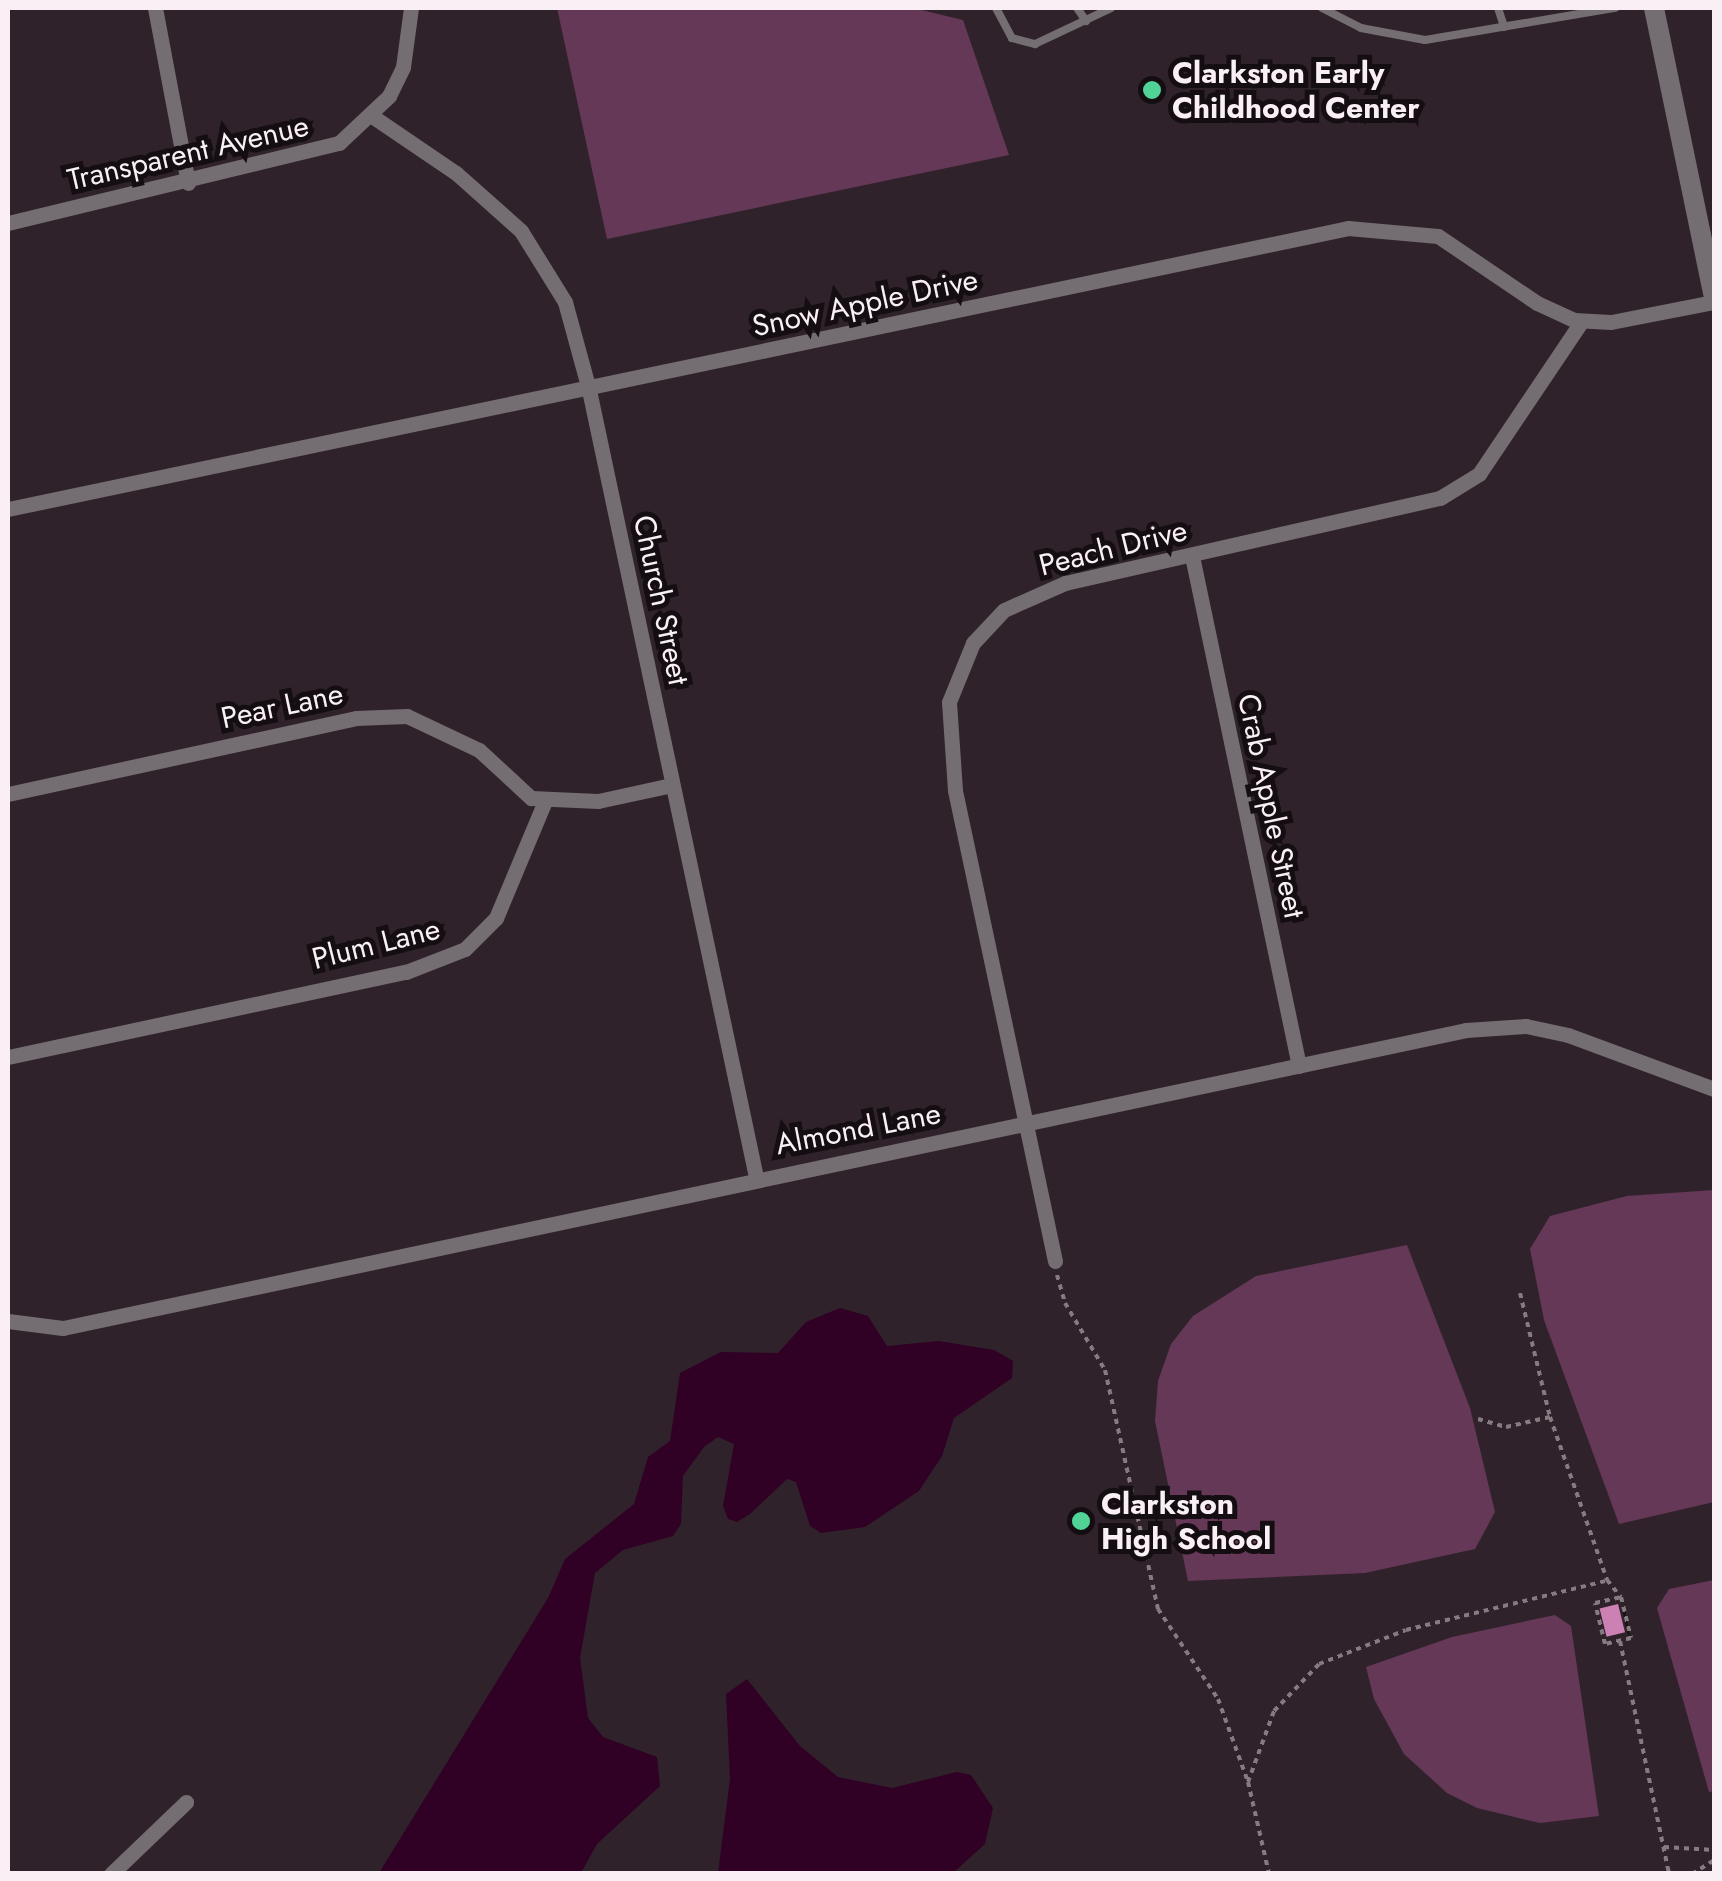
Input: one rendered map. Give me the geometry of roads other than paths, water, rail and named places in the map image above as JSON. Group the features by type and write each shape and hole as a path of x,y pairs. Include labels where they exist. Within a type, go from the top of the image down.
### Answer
{"street":[{"path":"156,8 188,183"},
{"name":"Transparent Avenue","path":"8,223 314,154 372,116 403,67 411,8"},
{"path":"1654,8 1714,301"},
{"name":"Church Street","path":"372,116 456,173 521,232 564,302 589,390 756,1177"},
{"name":"Snow Apple Drive","path":"8,510 1348,228 1438,236 1536,303 1582,321 1611,322 1714,301"},
{"name":"Peach Drive","path":"1055,1261 955,790 949,702 973,643 1004,610 1065,582 1440,498 1479,474 1582,321"},
{"name":"Crab Apple Street","path":"1192,556 1298,1066"},
{"name":"Pear Lane","path":"8,794 356,718 407,716 453,733 516,788 544,801"},
{"path":"544,801 598,802 672,785"},
{"name":"Plum Lane","path":"8,1057 406,972 455,954 478,941 496,918 544,801"},
{"name":"Almond Lane","path":"8,1321 63,1328 756,1177 1466,1030 1526,1026 1714,1089"},
{"path":"112,1874 186,1802"}],"lane":[{"path":"996,8 1012,38 1035,44 1111,8"},
{"path":"1077,8 1086,21"},
{"path":"1322,8 1362,28 1425,40 1615,8"},
{"path":"1498,8 1504,27"}],"place":[{"name":"Clarkston Early Childhood Center","path":"1152,90"},
{"name":"Clarkston High School","path":"1081,1521"}]}
